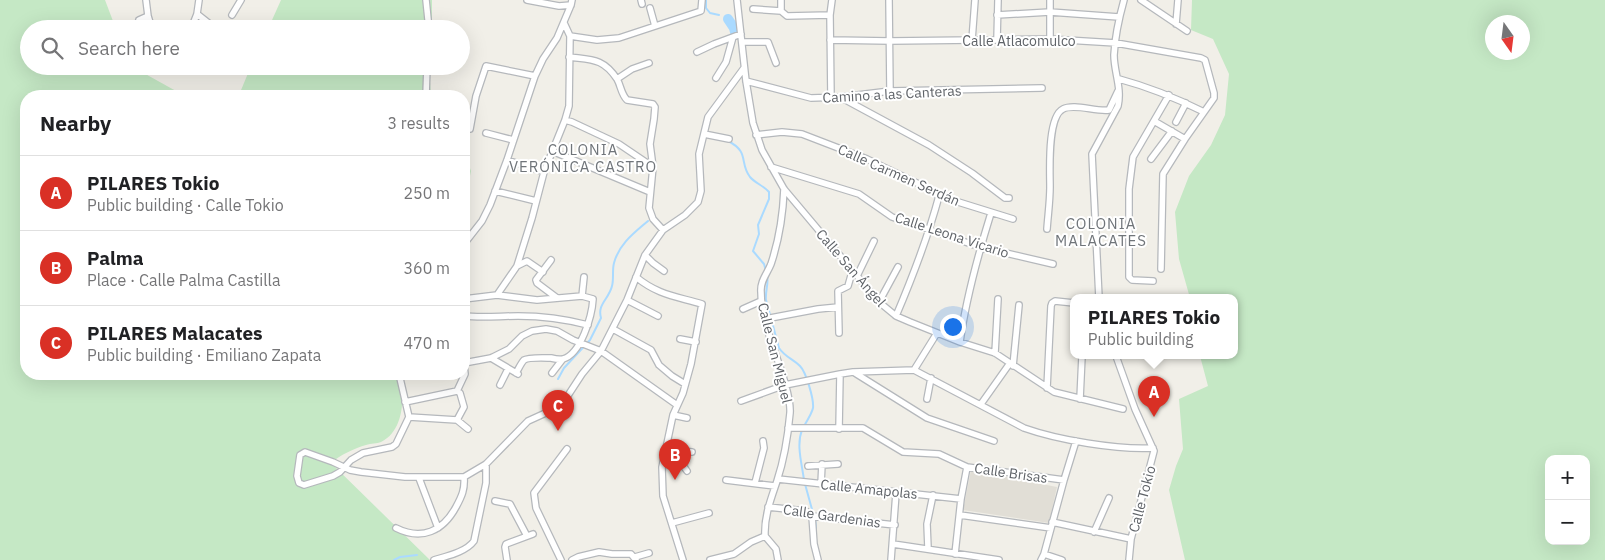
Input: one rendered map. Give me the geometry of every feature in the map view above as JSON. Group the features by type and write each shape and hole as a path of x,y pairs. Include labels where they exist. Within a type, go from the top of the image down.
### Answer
{"street":[{"path":"146,0 149,20"},
{"path":"195,20 200,0"},
{"path":"232,15 242,0"},
{"path":"426,0 428,20"},
{"path":"470,236 482,221 495,191 535,76 543,59 557,38 569,4 559,6 527,0"},
{"path":"570,36 597,40 619,38 701,11 702,0"},
{"path":"737,0 743,42 744,68 756,135 784,189"},
{"path":"780,11 781,0"},
{"path":"831,98 830,15 832,0"},
{"path":"889,0 890,91"},
{"path":"972,40 975,0"},
{"path":"997,40 998,0"},
{"path":"1050,0 1050,39"},
{"path":"1099,294 1092,154 1118,106 1119,79 1115,64 1116,43 1119,17 1124,0"},
{"path":"1141,0 1187,31"},
{"path":"1176,24 1178,0"},
{"path":"650,8 655,26"},
{"path":"753,9 780,11 787,16 830,15"},
{"path":"997,15 1050,12 1119,17"},
{"path":"197,14 205,20"},
{"path":"139,20 148,16"},
{"path":"497,295 517,266 544,172 569,106 570,36 564,22"},
{"path":"697,52 741,34"},
{"path":"716,78 726,62 732,37"},
{"name":"Calle Atlacomulco","path":"830,40 1050,39 1116,43 1201,58 1205,60 1214,93 1214,98 1204,112"},
{"path":"743,42 768,42 776,63"},
{"path":"569,57 598,60 617,79 627,100 653,104 655,114 650,144 653,167 649,208 650,214 663,230"},
{"path":"617,79 632,69 649,62"},
{"path":"470,129 476,96 486,66 535,76"},
{"path":"400,380 409,417 396,444 363,453 351,460 344,468 333,476 304,485 300,483 297,476 302,452 344,468 361,472 405,478 464,477 486,464 528,422 565,400 582,374 601,351 613,329 627,300 644,255 663,230 685,215 698,202 700,197 700,154 710,113 744,68"},
{"path":"426,90 427,75"},
{"path":"1119,79 1144,85 1204,112 1163,174 1161,269"},
{"name":"Camino a las Canteras","path":"746,81 797,96 811,98 841,98 890,91 1042,88"},
{"path":"1047,229 1051,140 1056,118 1060,111 1068,108 1106,110 1112,106 1119,88"},
{"path":"1153,281 1130,279 1129,189 1134,157 1169,95"},
{"path":"841,98 929,145 1007,199 1009,198"},
{"path":"1176,122 1186,103"},
{"path":"565,120 619,144 653,167"},
{"path":"1154,121 1185,139"},
{"path":"1151,160 1172,131"},
{"name":"Calle Carmen Serdán","path":"756,135 782,132 802,134 867,159 923,186 939,196 1013,219"},
{"path":"486,133 513,140"},
{"path":"704,134 729,140"},
{"path":"552,151 650,192"},
{"path":"507,160 544,172"},
{"name":"Calle Leona Vicario","path":"771,167 859,194 892,217 980,247 1053,264"},
{"name":"Calle San Miguel","path":"765,536 768,507 778,479 788,428 789,402 761,301 760,290 778,235 783,213 784,189"},
{"name":"Calle San Ángel","path":"784,189 854,274 879,302 896,316 960,342 995,353 1054,392 1123,409"},
{"path":"495,191 536,201"},
{"path":"896,316 915,274 939,196"},
{"path":"960,342 964,314 980,247 991,213"},
{"path":"839,333 838,291 848,286 874,241"},
{"path":"644,255 664,271"},
{"path":"551,260 538,278 537,283 557,298"},
{"path":"517,266 527,261 542,272"},
{"path":"879,302 898,268"},
{"path":"636,276 649,288 702,304 696,342 686,384 673,415 662,468 663,496 684,560"},
{"path":"582,296 584,277"},
{"path":"470,298 497,295 537,300 582,296 593,299 582,343 568,357 562,360 552,373"},
{"path":"995,353 998,299"},
{"path":"627,300 658,316"},
{"path":"743,309 761,301"},
{"path":"1047,388 1052,302 1070,303"},
{"path":"981,404 1012,365 1019,305"},
{"path":"767,319 838,307"},
{"path":"470,317 519,316 550,318 588,325"},
{"path":"470,363 491,358 509,349 526,333 546,329 557,330 573,340 601,351 677,405"},
{"path":"613,329 651,350 662,368 686,384"},
{"path":"914,370 937,333"},
{"path":"680,339 696,342"},
{"path":"491,358 518,374 525,360 541,358 562,360"},
{"path":"1080,398 1082,359"},
{"name":"Calle Tokio","path":"1117,359 1135,409 1153,448 1153,458 1131,539 1130,560"},
{"path":"500,385 508,369"},
{"path":"741,401 785,385 840,374 914,370 1030,430 1076,441 1136,448 1153,448"},
{"path":"853,372 927,418 994,441"},
{"path":"839,429 840,374"},
{"path":"927,399 931,378"},
{"path":"457,391 462,380"},
{"path":"405,402 457,391"},
{"path":"457,391 460,393 464,407 457,420"},
{"path":"673,415 687,418"},
{"path":"409,417 457,420 468,429"},
{"name":"Calle Brisas","path":"788,428 863,428 903,452 939,454 967,467 1064,480"},
{"path":"755,483 764,448 763,441"},
{"path":"1062,560 1042,557 1076,441"},
{"path":"561,560 536,508 534,493 567,450"},
{"path":"666,450 692,452"},
{"path":"664,457 682,464 687,471"},
{"path":"434,560 471,546 474,541 486,483 486,464"},
{"path":"821,484 822,464"},
{"path":"808,466 838,464"},
{"path":"955,554 961,499 967,467"},
{"path":"396,528 414,534 423,534 438,528 453,512 461,499 465,486 464,477"},
{"path":"419,478 438,528"},
{"name":"Calle Amapolas","path":"778,479 961,499"},
{"path":"726,480 775,486"},
{"path":"891,560 896,493"},
{"path":"928,548 928,524 933,496"},
{"path":"1094,532 1109,498"},
{"path":"495,500 510,504 530,535 506,544 504,547 507,560"},
{"name":"Calle Gardenias","path":"768,507 806,511 814,516 895,525"},
{"path":"672,523 709,513"},
{"path":"960,515 1052,525 1131,539"},
{"path":"814,516 814,544 818,560"},
{"path":"710,560 733,557 751,542 765,536 776,549 778,560"},
{"path":"893,544 999,560"},
{"path":"572,560 598,552 628,554 635,558 649,553"}],"shaded area":[{"path":"971,470 1057,487 1049,523 963,510"}],"green space":[{"path":"0,0 105,0 113,20 20,20 20,75 147,75 174,90 20,90 20,380 402,380 403,392 399,421 389,437 381,442 368,444 352,450 331,463 430,560 0,560"},
{"path":"281,0 432,0 432,20 272,20"},
{"path":"1192,0 1605,0 1605,560 1185,560 1169,490 1183,449 1179,399 1208,386 1201,359 1238,359 1238,294 1189,294 1179,259 1175,212 1189,176 1211,145 1225,115 1229,74 1213,39 1191,30"},
{"path":"247,75 430,75 431,90 241,90"}],"waterway":[{"path":"706,0 706,8 710,13 719,15"},
{"path":"728,19 735,32"},
{"path":"728,141 739,149 750,177 769,192 769,199 758,225 759,234 753,251 764,264 766,271"},
{"path":"558,379 564,368 590,340 601,318 602,305 611,291 613,266 619,250 648,221"},
{"path":"767,276 766,300 779,348 800,366 811,392 813,408 804,426"},
{"path":"802,430 799,448 804,480"},
{"path":"805,484 813,513"},
{"path":"815,518 816,528"},
{"path":"394,560 400,557 417,555"}],"place":[{"name":"PILARES Tokio","path":"1154,417"},
{"name":"PILARES Malacates","path":"558,431"},
{"name":"Palma","path":"675,480"}],"district":[{"name":"COLONIA VERÓNICA CASTRO","path":"583,158"},
{"name":"COLONIA MALACATES","path":"1101,232"}]}
